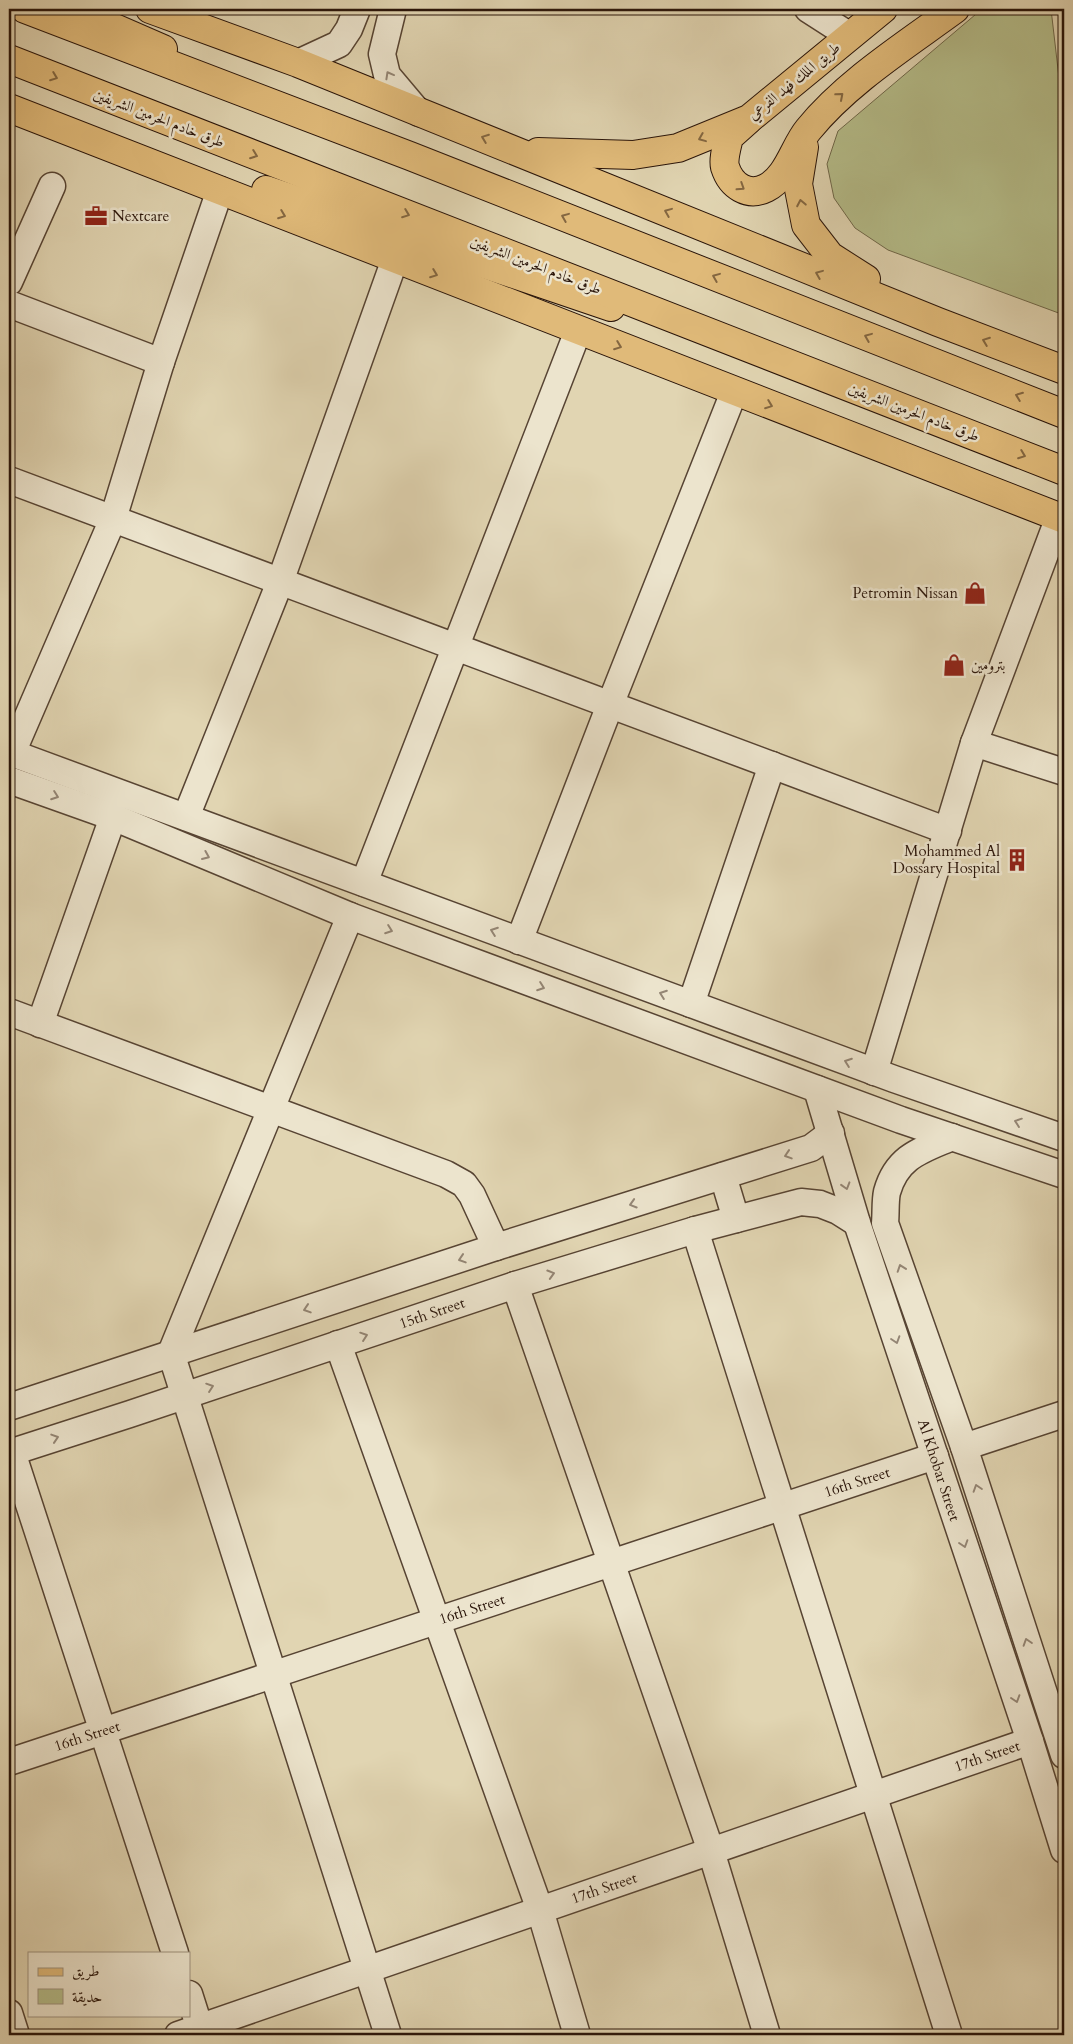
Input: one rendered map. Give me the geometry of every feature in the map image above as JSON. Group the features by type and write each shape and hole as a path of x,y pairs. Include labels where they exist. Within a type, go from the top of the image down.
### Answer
{"main road":[{"path":"25,9 410,156 1064,414"},
{"path":"71,9 410,156"},
{"path":"150,9 298,63 938,322 1064,370"},
{"name":"طريق الملك فهد الفرعي","path":"520,152 633,155 678,148 749,119 883,9"},
{"path":"749,119 729,137 725,167 737,187 749,192 768,187 784,171 807,131 839,96 955,9"},
{"name":"طرق خادم الحرمين الشريفين","path":"9,59 1064,471"},
{"path":"9,102 863,392"},
{"path":"9,108 734,392 1062,518"},
{"path":"807,131 798,184 806,225 830,256 938,322"}],"street":[{"path":"298,63 339,44 349,29 357,9"},
{"path":"393,9 382,54 386,75 419,113"},
{"path":"808,9 850,36"},
{"path":"9,282 52,186"},
{"path":"220,190 161,362 113,519 11,752 874,1072 1064,1138"},
{"path":"186,817 280,582 395,259"},
{"path":"9,304 161,362"},
{"path":"364,883 578,331"},
{"path":"519,940 734,392"},
{"path":"9,480 948,831"},
{"path":"874,1072 974,743 1062,518"},
{"path":"974,743 1064,772"},
{"path":"691,1004 772,765"},
{"path":"9,780 113,817 350,916 817,1089 1064,1176"},
{"path":"40,1024 113,817"},
{"path":"350,916 171,1353 388,2035"},
{"path":"9,1012 446,1174 464,1184 472,1195 491,1249 508,1287 611,1564 711,1851 767,2035"},
{"name":"Al Khobar Street","path":"817,1089 857,1223 1030,1741 1064,1850"},
{"path":"9,1407 491,1249 811,1148 830,1133"},
{"name":"Al Khobar Street","path":"952,1137 921,1150 901,1162 887,1192 885,1223 964,1447 1062,1739"},
{"path":"723,1176 736,1219"},
{"name":"15th Street","path":"10,1452 185,1396 508,1287 695,1230 801,1202 820,1204 857,1223"},
{"path":"695,1230 949,2035"},
{"path":"884,1303 910,1295"},
{"path":"338,1344 540,1910 578,2035"},
{"path":"964,1447 1064,1414"},
{"path":"10,1452 175,1952"},
{"name":"16th Street","path":"9,1762 935,1456"},
{"name":"17th Street","path":"193,2033 367,1970 1030,1741"},
{"path":"190,2004 193,2033"},
{"path":"9,2013 16,2035"}],"green space":[{"path":"982,9 1051,9 1064,121 1064,315 888,250 855,228 834,198 827,164 838,131"}],"place":[{"name":"Nextcare","path":"96,216"},
{"name":"Petromin Nissan","path":"975,593"},
{"name":"بترومين","path":"954,665"},
{"name":"Mohammed Al Dossary Hospital","path":"1017,860"}]}
